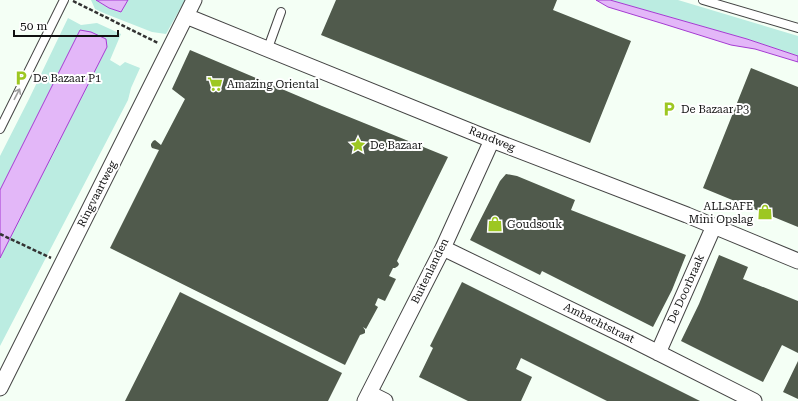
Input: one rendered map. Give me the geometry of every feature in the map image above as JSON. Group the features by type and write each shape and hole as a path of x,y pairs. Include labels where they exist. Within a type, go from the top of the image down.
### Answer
{"street":[{"name":"Ringvaartweg","path":"0,388 194,0"},
{"name":"Randweg","path":"186,16 492,140 714,226 798,261"},
{"name":"Buitenlanden","path":"367,397 443,248 492,140"},
{"name":"De Doorbraak","path":"658,353 714,226"},
{"name":"Ambachtstraat","path":"443,248 754,401"},
{"path":"367,397 385,401"}],"lane":[{"path":"0,129 64,0"},
{"path":"703,0 798,28"},
{"path":"268,48 281,12"}],"path":[{"path":"71,0 170,49"},
{"path":"0,234 62,264"}],"shaded area":[{"path":"91,0 96,0 109,8 121,12 128,0 185,0 166,34 152,32 106,14 95,9"},
{"path":"96,0 128,0 121,12 109,8"},
{"path":"596,0 610,0 747,39 798,56 798,62 755,49 731,45 608,7"},
{"path":"610,0 678,0 798,36 798,56 747,39"},
{"path":"68,18 81,25 97,23 121,34 110,60 120,66 125,62 140,68 131,88 128,100 0,346 0,258 107,47 106,39 80,30 0,190 0,156"},
{"path":"80,30 91,32 106,39 107,47 0,258 0,190"}],"building":[{"path":"336,0 557,0 553,10 631,41 590,143 321,35"},
{"path":"190,50 448,157 397,261 399,264 393,268 389,276 396,279 385,301 378,298 375,305 378,307 366,329 363,327 365,333 360,335 345,365 110,248 159,150 152,148 151,144 155,140 161,145 185,99 172,89"},
{"path":"751,68 798,87 798,227 703,188"},
{"path":"506,174 517,176 575,200 571,210 686,255 672,290 653,327 542,271 540,275 470,240 500,181"},
{"path":"719,255 748,267 743,279 798,301 798,353 782,345 763,382 681,341 699,304"},
{"path":"462,282 700,401 607,401 521,358 516,369 532,377 521,401 468,401 419,377 433,348 430,346"},
{"path":"180,292 342,373 328,401 125,401"},
{"path":"798,361 798,399 783,392"}],"place":[{"name":"De Bazaar P1","path":"21,78"},
{"name":"Amazing Oriental","path":"215,84"},
{"name":"De Bazaar P3","path":"669,109"},
{"name":"De Bazaar","path":"358,145"},
{"name":"ALLSAFE Mini Opslag","path":"765,212"},
{"name":"Goudsouk","path":"495,224"}]}
